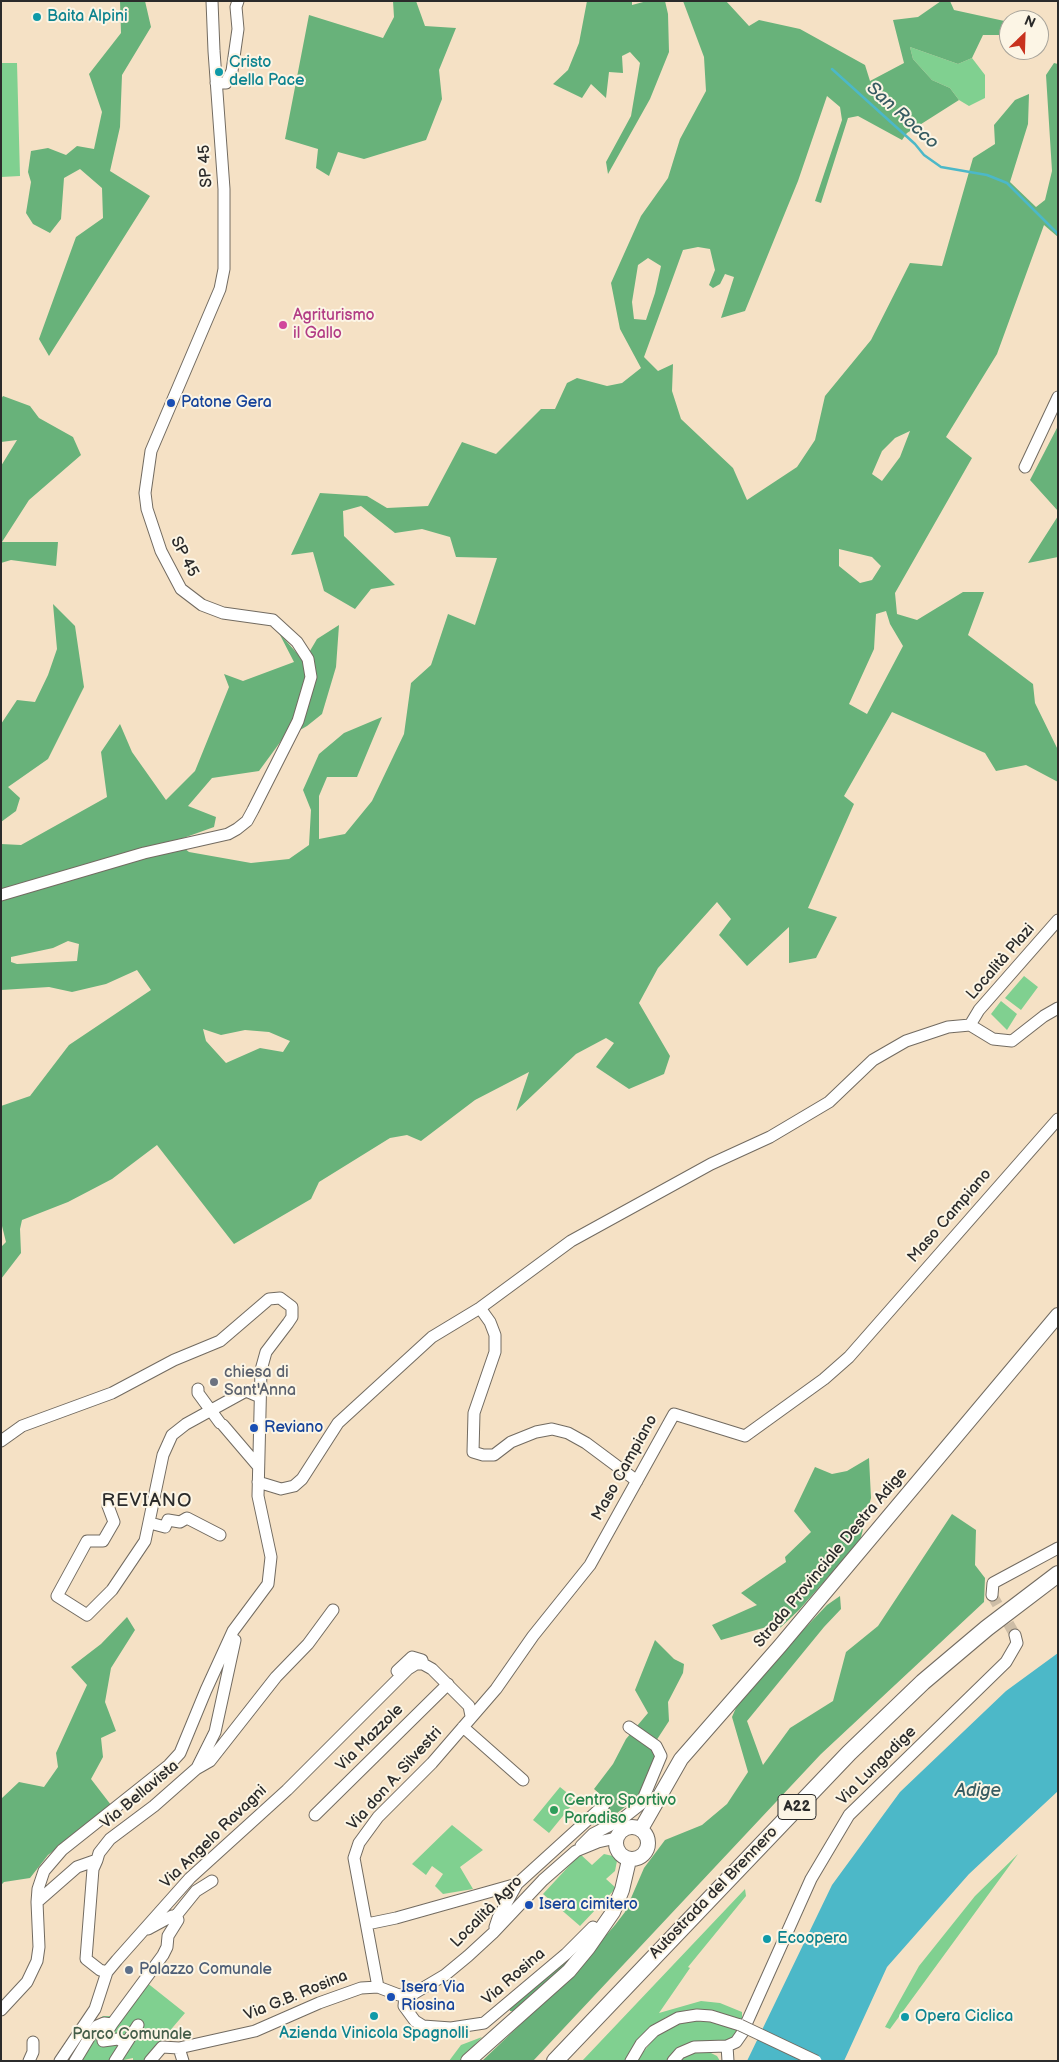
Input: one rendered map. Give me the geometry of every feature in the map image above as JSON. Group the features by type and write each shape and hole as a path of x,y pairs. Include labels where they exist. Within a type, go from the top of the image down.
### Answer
{"highway":[{"name":"Autostrada del Brennero","path":"555,2061 849,1753 923,1682 986,1628 1058,1574"},
{"name":"Autostrada del Brennero","path":"570,2061 850,1766 931,1689 1003,1627 1058,1586"}],"main road":[{"name":"Strada Provinciale Destra Adige","path":"640,1829 681,1759 780,1646 1058,1315"},
{"path":"626,1828 640,1829 648,1840 646,1852 636,1860 629,1860 621,1856 616,1848 616,1838 626,1828"},
{"path":"468,2061 569,1971 588,1948 613,1912 622,1890 629,1860"}],"street":[{"name":"SP 45","path":"1,895 144,853 228,834 237,829 247,821 254,810 298,721 311,677 308,660 297,642 273,620 223,613 202,604 181,589 161,551 147,509 144,493 151,451 220,289 224,269 224,189 212,1"},
{"path":"216,83 226,83 232,70 238,29 236,8 238,1"},
{"path":"1025,468 1058,397"},
{"name":"Località Plazi","path":"970,1025 979,1010 1058,920"},
{"path":"258,1482 281,1489 294,1486 302,1479 338,1423 432,1336 480,1308 570,1241 712,1164 770,1137 830,1102 873,1060 906,1041 948,1027 970,1025 993,1039 1012,1041 1058,1008"},
{"name":"Maso Campiano","path":"472,1716 496,1689 533,1636 590,1565 674,1414 745,1436 824,1379 849,1357 1024,1155 1058,1119"},
{"path":"1,1441 22,1426 112,1393 174,1360 220,1341 264,1303 274,1298 280,1298 292,1307 292,1317 266,1352 261,1370 258,1496 271,1556 268,1584 238,1624 206,1690 180,1753 169,1766 53,1858 44,1871 38,1889 39,1947 37,1961 27,1982 1,2010"},
{"path":"480,1308 490,1322 495,1335 495,1352 474,1413 473,1452 483,1455 494,1455 511,1442 536,1432 552,1429 568,1433 586,1443 637,1481"},
{"path":"198,1389 198,1394 210,1412 258,1466"},
{"path":"108,1506 114,1522 103,1541 87,1541 57,1596 87,1615 112,1590 136,1558 145,1542 167,1444 186,1424 246,1391 260,1397"},
{"path":"150,1523 165,1527 168,1520 180,1522 187,1518 220,1535"},
{"path":"992,1595 993,1583 1058,1548"},
{"name":"Via Bellavista","path":"107,1972 100,1970 86,1959 93,1869 99,1853 110,1839 154,1806 196,1769 210,1761 276,1678 308,1644 333,1610"},
{"name":"Via Bellavista","path":"196,1769 215,1732 238,1624"},
{"name":"Via Lungadige","path":"744,2026 811,1879 849,1815 1006,1662 1016,1643 1015,1635"},
{"path":"353,1716 412,1657 422,1660 423,1664 432,1669 448,1684 469,1706 472,1716"},
{"name":"Via Angelo Ravagni","path":"60,2061 94,2009 107,1972 190,1878 288,1790 408,1669 416,1664 423,1664"},
{"name":"Via Mazzole","path":"315,1815 448,1684"},
{"name":"Via don A. Silvestri","path":"378,1987 354,1858 359,1843 378,1817 432,1763 472,1716"},
{"path":"463,1727 523,1780"},
{"path":"576,1851 593,1834 622,1819 641,1804 661,1756 656,1746 629,1727"},
{"path":"493,1933 498,1918 517,1884 604,1805"},
{"name":"Località Agro","path":"405,1996 421,1991 445,1974 493,1933 543,1880 576,1851 598,1842 616,1838"},
{"path":"37,1902 77,1867 97,1860"},
{"path":"144,1930 174,1917 196,1891 212,1880"},
{"path":"367,1924 517,1884"},
{"path":"126,2042 118,2039 103,2041 102,2038 167,1947 168,1936 178,1920 174,1917"},
{"name":"Via Rosina","path":"405,1996 404,2006 415,2021 423,2026 451,2028 484,2023 566,1954 593,1927"},
{"name":"Via G.B. Rosina","path":"150,2061 162,2047 179,2048 255,2032 350,1991 367,1986 378,1987"},
{"path":"378,1987 405,1996"},
{"path":"631,2061 641,2044 654,2031 678,2018 692,2016 711,2016 744,2026 816,2061"},
{"path":"75,2061 98,2026 104,2023 112,2024"},
{"path":"115,2061 138,2025"},
{"path":"673,2061 680,2054 694,2047 727,2046 736,2042 744,2026"},
{"path":"29,2061 33,2052 33,2042"},
{"path":"727,2046 728,2061"},
{"path":"179,2048 183,2061"}],"green space":[{"path":"120,1 145,1 151,27 122,75 120,127 110,171 150,196 49,356 39,339 76,237 103,218 102,188 80,169 64,178 61,219 50,233 33,224 26,213 31,182 28,172 31,151 48,148 66,155 77,146 94,149 102,112 89,74 121,33"},
{"path":"393,1 416,1 425,26 456,28 439,70 442,99 426,140 364,159 338,152 329,176 316,168 318,149 285,139 309,15 383,38 394,17"},
{"path":"587,1 632,1 632,5 647,1 665,1 668,14 669,52 650,99 608,174 606,162 631,116 640,63 630,52 622,56 623,73 609,72 606,98 591,84 582,98 553,84 568,70 579,43"},
{"path":"683,1 726,1 749,26 759,20 800,29 865,65 870,81 904,63 893,20 918,17 941,1 950,1 954,10 999,20 999,35 983,35 972,58 958,64 910,47 913,59 932,80 950,88 959,100 907,133 902,140 858,116 848,118 821,203 815,201 842,120 840,107 827,96 798,181 745,311 721,318 734,277 725,274 720,284 713,288 709,285 715,270 710,249 698,247 683,250 644,357 658,371 673,364 672,391 681,419 733,468 747,500 797,467 815,440 825,396 871,340 910,263 942,266 973,158 995,144 994,125 1015,100 1029,94 1028,124 1010,182 1036,207 1045,200 1052,171 1046,75 1054,63 1058,64 1058,237 1044,225 997,354 946,437 972,458 895,593 897,614 917,620 963,592 984,592 968,635 1033,684 1035,703 1058,750 1058,782 1026,765 996,771 985,753 892,712 844,796 854,804 808,908 837,917 816,958 789,963 789,927 747,966 719,935 731,919 717,902 658,968 639,1003 670,1056 664,1074 629,1089 596,1067 614,1043 606,1038 576,1054 516,1111 529,1072 475,1100 421,1141 407,1135 390,1138 319,1182 311,1199 234,1244 157,1145 112,1179 68,1202 22,1220 20,1229 21,1253 1,1279 1,1247 6,1242 1,1222 1,1106 30,1096 69,1045 151,990 137,970 106,984 72,992 49,987 1,990 1,844 21,845 107,797 101,752 120,724 132,752 166,800 195,771 229,687 224,674 243,681 294,662 279,633 304,661 317,639 339,625 336,667 322,714 307,726 281,741 259,771 212,778 188,806 216,817 214,827 175,841 189,852 251,863 289,859 309,845 311,810 303,790 319,754 344,733 382,717 357,777 327,777 319,796 319,839 345,834 372,801 404,734 411,683 431,665 448,614 475,625 497,558 456,557 450,537 422,529 395,533 361,506 343,511 344,536 395,585 371,589 355,609 324,591 313,552 291,555 320,493 367,496 387,508 428,506 462,442 496,454 541,409 555,409 567,383 577,378 607,386 622,383 641,368 620,329 611,283 641,216 668,178 680,139 706,91 704,57","holes":["648,258 661,266 655,293 646,320 634,319 632,302 638,265","910,431 900,457 882,481 872,474 882,451 895,438","839,549 872,557 881,566 872,580 860,583 839,566","886,611 890,624 903,646 867,714 849,704 874,649 876,614","68,941 79,944 77,961 17,964 11,962 11,957 53,948","203,1029 221,1035 245,1030 269,1032 290,1041 283,1052 260,1048 226,1063 206,1041"]},
{"path":"910,47 958,64 972,58 985,75 985,98 969,106 959,100 950,88 932,80 913,59"},
{"path":"1,63 17,63 20,176 1,177"},
{"path":"3,396 30,406 39,418 73,437 81,455 29,500 2,542 58,542 56,566 11,560 1,563 1,466 17,440 1,442 1,399"},
{"path":"1058,426 1058,511 1030,480"},
{"path":"1058,516 1058,557 1028,563"},
{"path":"53,604 75,626 84,687 48,759 8,787 20,798 16,811 1,822 1,724 17,700 35,702 48,675 57,649"},
{"path":"1024,976 1038,987 1021,1010 1005,998"},
{"path":"1001,1001 1017,1014 1007,1030 991,1014"},
{"path":"869,1458 871,1498 860,1541 799,1610 780,1628 770,1626 721,1640 712,1625 757,1605 741,1593 786,1562 785,1557 811,1532 794,1511 815,1467 832,1474 847,1471"},
{"path":"952,1514 976,1530 975,1565 985,1578 984,1602 821,1754 533,2061 482,2061 567,1980 615,1925 625,1912 644,1868 665,1840 702,1825 727,1804 748,1772 732,1717 742,1694 827,1605 840,1596 841,1609 747,1721 763,1765 790,1728 833,1701 846,1652 878,1626"},
{"path":"127,1617 135,1630 111,1668 105,1702 116,1731 101,1738 103,1757 91,1779 111,1805 48,1855 30,1878 4,1882 1,1885 1,1799 19,1782 44,1787 58,1767 56,1753 87,1685 71,1667 101,1644"},
{"path":"655,1640 674,1659 684,1664 683,1673 668,1702 669,1721 656,1741 664,1758 645,1792 601,1825 589,1825 610,1803 594,1789 613,1764 626,1739 648,1713 635,1690"},
{"name":"Centro Sportivo Paradiso","path":"560,1787 576,1800 549,1833 533,1820"},
{"path":"452,1825 483,1850 460,1867 473,1889 443,1894 435,1886 443,1874 432,1866 426,1875 412,1864"},
{"path":"580,1854 592,1865 604,1854 613,1856 617,1861 615,1871 606,1879 616,1888 580,1926 543,1894"},
{"path":"1018,1854 890,2029 885,2027 919,1966 975,1896"},
{"path":"745,1889 746,1896 688,1967 690,1968 659,2013 701,2001 720,2003 742,2012 742,2020 711,2010 687,2010 665,2018 644,2033 626,2061 582,2061"},
{"path":"582,1949 569,1964 514,2011 510,2011 509,2007 567,1955"},
{"name":"Parco Comunale","path":"146,1982 185,2013 144,2061 133,2061 133,2058 119,2061 66,2061 91,2025 103,2016 118,2016"},
{"path":"697,2021 722,2023 740,2031 734,2037 668,2061 636,2061 657,2035 677,2024"},
{"path":"482,2037 460,2061 449,2061 461,2045"},
{"path":"707,2051 717,2056 720,2061 679,2061 691,2052"}],"water":[{"name":"Adige","path":"1058,1653 1058,1791 969,1874 887,1967 844,2061 747,2061 832,1885 900,1792 1006,1691"}],"waterway":[{"name":"San Rocco","path":"832,69 915,144 924,155 941,167 987,175 1007,183 1058,234"}],"tunnel":[{"path":"992,1595 1015,1635"}],"place":[{"name":"Baita Alpini","path":"37,17"},
{"name":"Cristo della Pace","path":"219,72"},
{"name":"Agriturismo il Gallo","path":"283,325"},
{"name":"Patone Gera","path":"171,403"},
{"name":"chiesa di Sant'Anna","path":"214,1382"},
{"name":"Reviano","path":"254,1428"},
{"name":"Centro Sportivo Paradiso","path":"554,1810"},
{"name":"Isera cimitero","path":"529,1905"},
{"name":"Ecoopera","path":"767,1939"},
{"name":"Palazzo Comunale","path":"129,1970"},
{"name":"Isera Via Riosina","path":"391,1997"},
{"name":"Azienda Vinicola Spagnolli","path":"374,2016"},
{"name":"Opera Ciclica","path":"905,2017"}],"district":[{"name":"REVIANO","path":"147,1501"}]}
